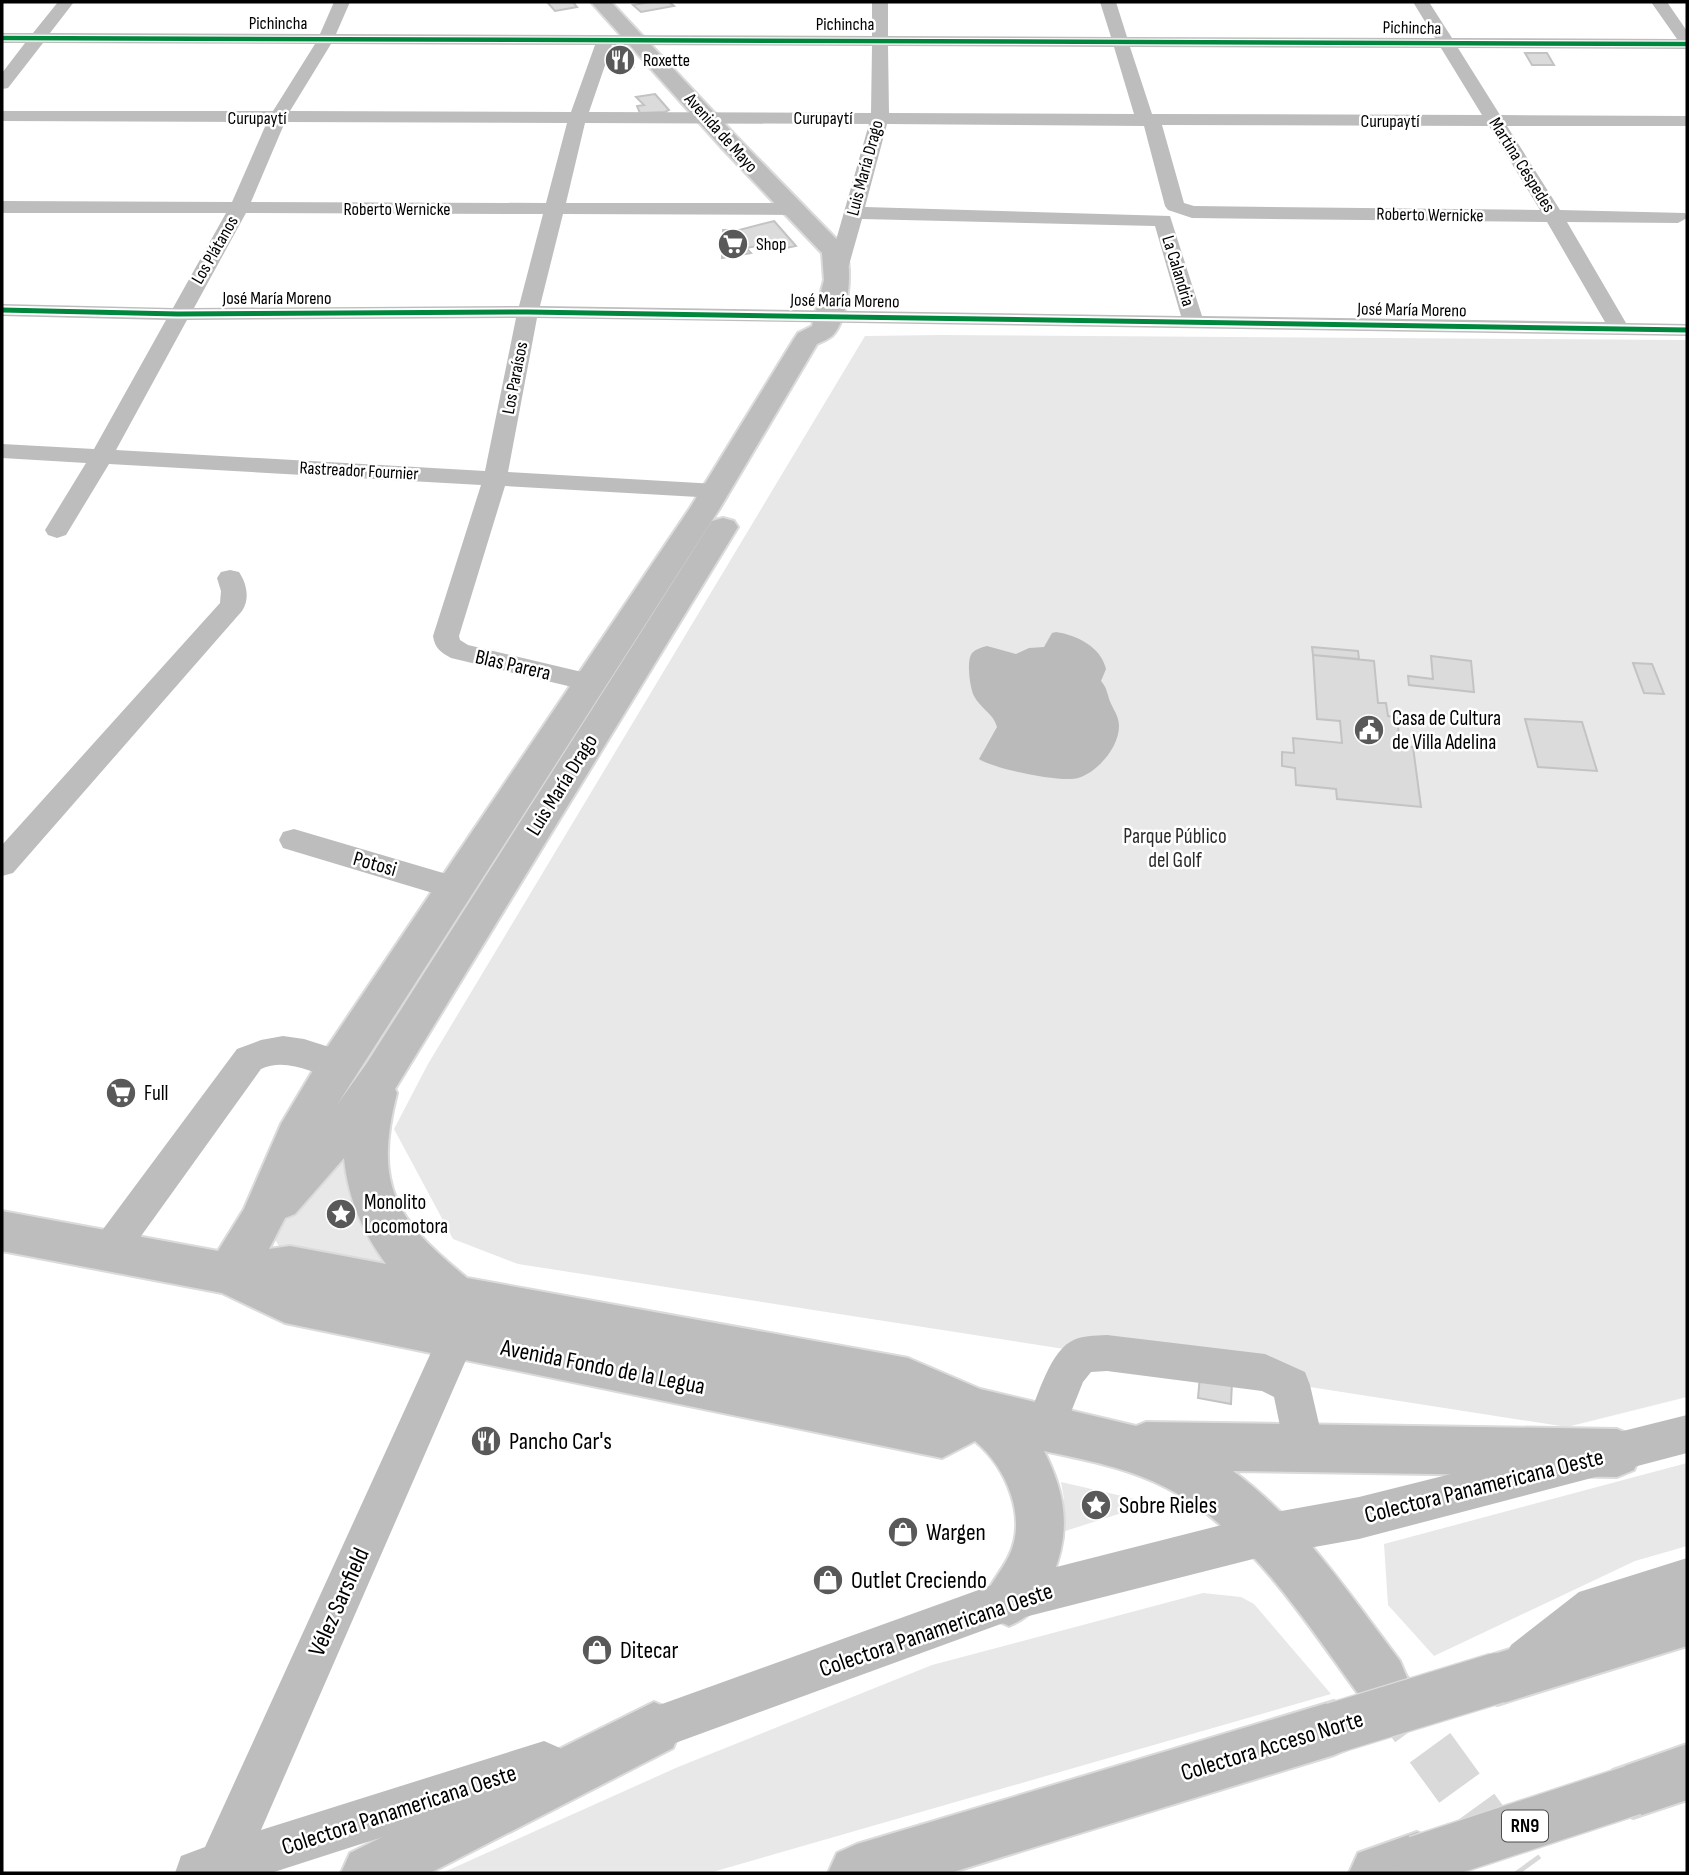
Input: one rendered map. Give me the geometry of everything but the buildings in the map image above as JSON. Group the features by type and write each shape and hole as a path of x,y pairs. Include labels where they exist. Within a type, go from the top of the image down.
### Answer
{"main road":[{"name":"Avenida de Mayo","path":"603,3 707,118 834,251 839,265"},
{"name":"Luis María Drago","path":"262,1220 348,1123 382,1075 726,521 829,341 825,324 839,265"},
{"name":"Luis María Drago","path":"229,1274 262,1220 296,1137 339,1064 716,491 807,339 825,324"},
{"path":"382,1075 368,1113 364,1153 370,1193 387,1230 405,1255 428,1277 456,1317"},
{"name":"Avenida Fondo de la Legua","path":"2,1231 229,1274 285,1302 456,1317 942,1434 977,1412"},
{"path":"977,1412 1124,1445 1184,1470 1211,1486 1237,1506 1303,1576 1381,1680"},
{"path":"977,1412 1013,1444 1028,1468 1038,1497 1040,1527 1034,1556 1028,1573 1009,1600"},
{"path":"1124,1445 1617,1453"},
{"name":"Colectora Acceso Norte","path":"857,1873 1687,1620"},
{"path":"370,1873 654,1729"},
{"name":"RN9","path":"1397,1867 1687,1772"}],"street":[{"path":"2,84 66,2"},
{"name":"Los Plátanos","path":"57,530 101,457 239,208 277,119 326,38 342,2"},
{"name":"Luis María Drago","path":"839,265 880,118 880,2"},
{"name":"La Calandria","path":"1108,2 1175,206 1182,210"},
{"name":"Martina Céspedes","path":"1421,2 1555,218 1619,329"},
{"path":"1659,2 1687,43"},
{"name":"Pichincha","path":"2,38 1687,43"},
{"name":"Los Paraísos","path":"446,636 495,479 528,312 579,117 606,39"},
{"name":"Curupaytí","path":"2,116 277,119 579,117 1687,121"},
{"name":"Roberto Wernicke","path":"2,207 793,209"},
{"name":"Roberto Wernicke","path":"1182,210 1678,218"},
{"name":"La Calandria","path":"854,213 1163,220 1193,322"},
{"name":"José María Moreno","path":"2,310 178,314 528,312 825,324 1193,322 1687,330"},
{"name":"Rastreador Fournier","path":"2,452 716,491"},
{"path":"2,865 233,604 234,591 230,578"},
{"name":"Blas Parera","path":"446,636 448,645 460,652 589,682"},
{"name":"Potosi","path":"294,840 456,888"},
{"path":"108,1252 250,1059 267,1049 288,1049 339,1064"},
{"name":"Vélez Sarsfield","path":"210,1870 456,1317"},
{"path":"1045,1428 1068,1370 1082,1355 1107,1353 1265,1373 1291,1385 1305,1450"},
{"name":"Colectora Panamericana Oeste","path":"210,1870 654,1729 1009,1600 1265,1535 1359,1518 1687,1434"},
{"path":"1502,1677 1594,1607 1687,1579"}],"green space":[{"name":"Parque Público del Golf","path":"865,336 1687,340 1687,1397 1567,1427 518,1264 453,1239 394,1129 428,1064"},
{"path":"342,1160 353,1198 387,1253 381,1264 280,1248 273,1236 278,1225"},
{"path":"1687,1463 1687,1546 1635,1561 1434,1656 1388,1605 1384,1544"},
{"path":"1061,1482 1135,1499 1131,1510 1059,1533 1064,1499"},
{"path":"1203,1593 1241,1597 1254,1604 1331,1694 709,1873 442,1873 678,1767 932,1665"}],"shaded area":[{"path":"1052,633 1087,643 1103,661 1106,669 1101,681 1119,722 1118,734 1111,750 1100,764 1086,775 1070,779 1013,771 979,759 997,727 973,692 969,668 972,653 987,646 1016,654 1029,648 1044,647"}],"tunnel":[{"path":"1386,1687 1521,1873"}],"cycle path":[{"path":"2,38 1687,44"},
{"path":"2,310 178,314 528,312 1687,330"}],"place":[{"name":"Roxette","path":"620,60"},
{"name":"Shop","path":"733,244"},
{"name":"Casa de Cultura de Villa Adelina","path":"1369,730"},
{"name":"Full","path":"121,1093"},
{"name":"Monolito Locomotora","path":"341,1214"},
{"name":"Pancho Car's","path":"486,1441"},
{"name":"Sobre Rieles","path":"1096,1505"},
{"name":"Wargen","path":"903,1532"},
{"name":"Outlet Creciendo","path":"828,1580"},
{"name":"Ditecar","path":"597,1650"}]}
